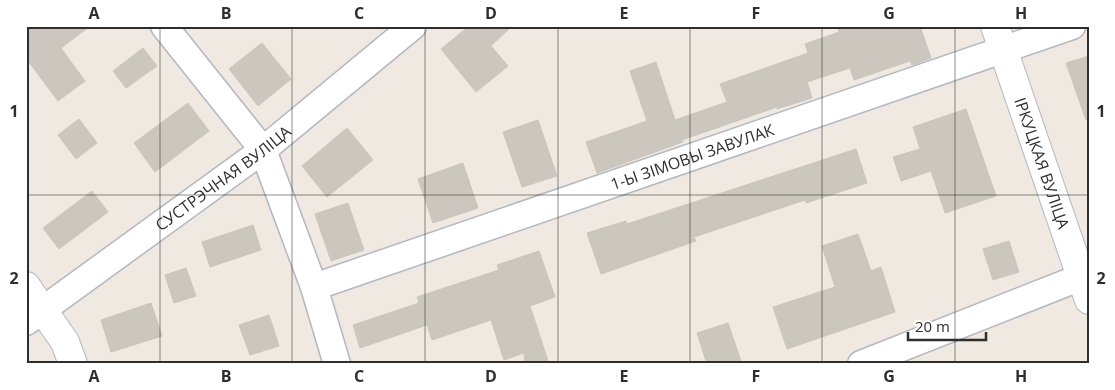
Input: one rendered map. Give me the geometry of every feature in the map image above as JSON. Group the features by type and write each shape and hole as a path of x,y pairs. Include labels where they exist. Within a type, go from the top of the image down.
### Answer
{"street":[{"path":"164,26 263,150 314,287 337,364"},
{"name":"СУСТРЭЧНАЯ ВУЛІЦА","path":"35,316 263,150 413,26"},
{"name":"1-Ы ЗІМОВЫ ЗАВУЛАК","path":"314,287 999,38 1072,26"},
{"name":"ІРКУЦКАЯ ВУЛІЦА","path":"999,38 1086,284"},
{"path":"861,364 1086,284"},
{"path":"26,286 35,316 65,342 73,364"}],"building":[{"path":"26,26 90,26 61,48 85,81 58,101 26,58"},
{"path":"469,26 512,26 491,46 508,66 476,92 441,49"},
{"path":"837,26 920,26 931,58 912,65 910,61 854,80 850,68 807,82 812,98 777,109 777,107 682,140 683,142 597,173 586,142 647,121 630,71 656,62 675,120 727,102 720,84 808,53 805,44 839,32"},
{"path":"262,43 291,79 258,106 229,69"},
{"path":"143,48 157,66 126,88 113,71"},
{"path":"1089,56 1089,119 1086,120 1066,63"},
{"path":"188,103 209,131 155,172 134,143"},
{"path":"966,109 996,196 945,213 931,171 901,181 893,157 920,149 913,127"},
{"path":"79,119 97,143 76,159 58,135"},
{"path":"538,120 557,176 522,187 503,132"},
{"path":"347,128 373,160 327,197 302,166"},
{"path":"856,149 867,183 806,203 805,200 694,237 696,241 601,274 587,233 626,221 627,224"},
{"path":"463,163 478,208 433,223 418,179"},
{"path":"92,191 108,212 59,249 43,228"},
{"path":"348,203 364,250 331,261 315,214"},
{"path":"253,225 261,250 210,267 202,242"},
{"path":"858,234 871,271 881,267 895,312 787,349 773,307 835,287 822,246"},
{"path":"1009,241 1019,272 993,280 983,249"},
{"path":"539,251 555,297 530,306 549,364 525,364 524,353 504,360 491,320 432,340 427,325 360,348 353,325 419,303 417,297 499,270 497,265"},
{"path":"186,268 196,296 174,303 165,275"},
{"path":"151,303 162,336 111,352 101,320"},
{"path":"269,315 279,346 250,355 239,325"},
{"path":"728,323 742,364 707,364 697,333"}]}
